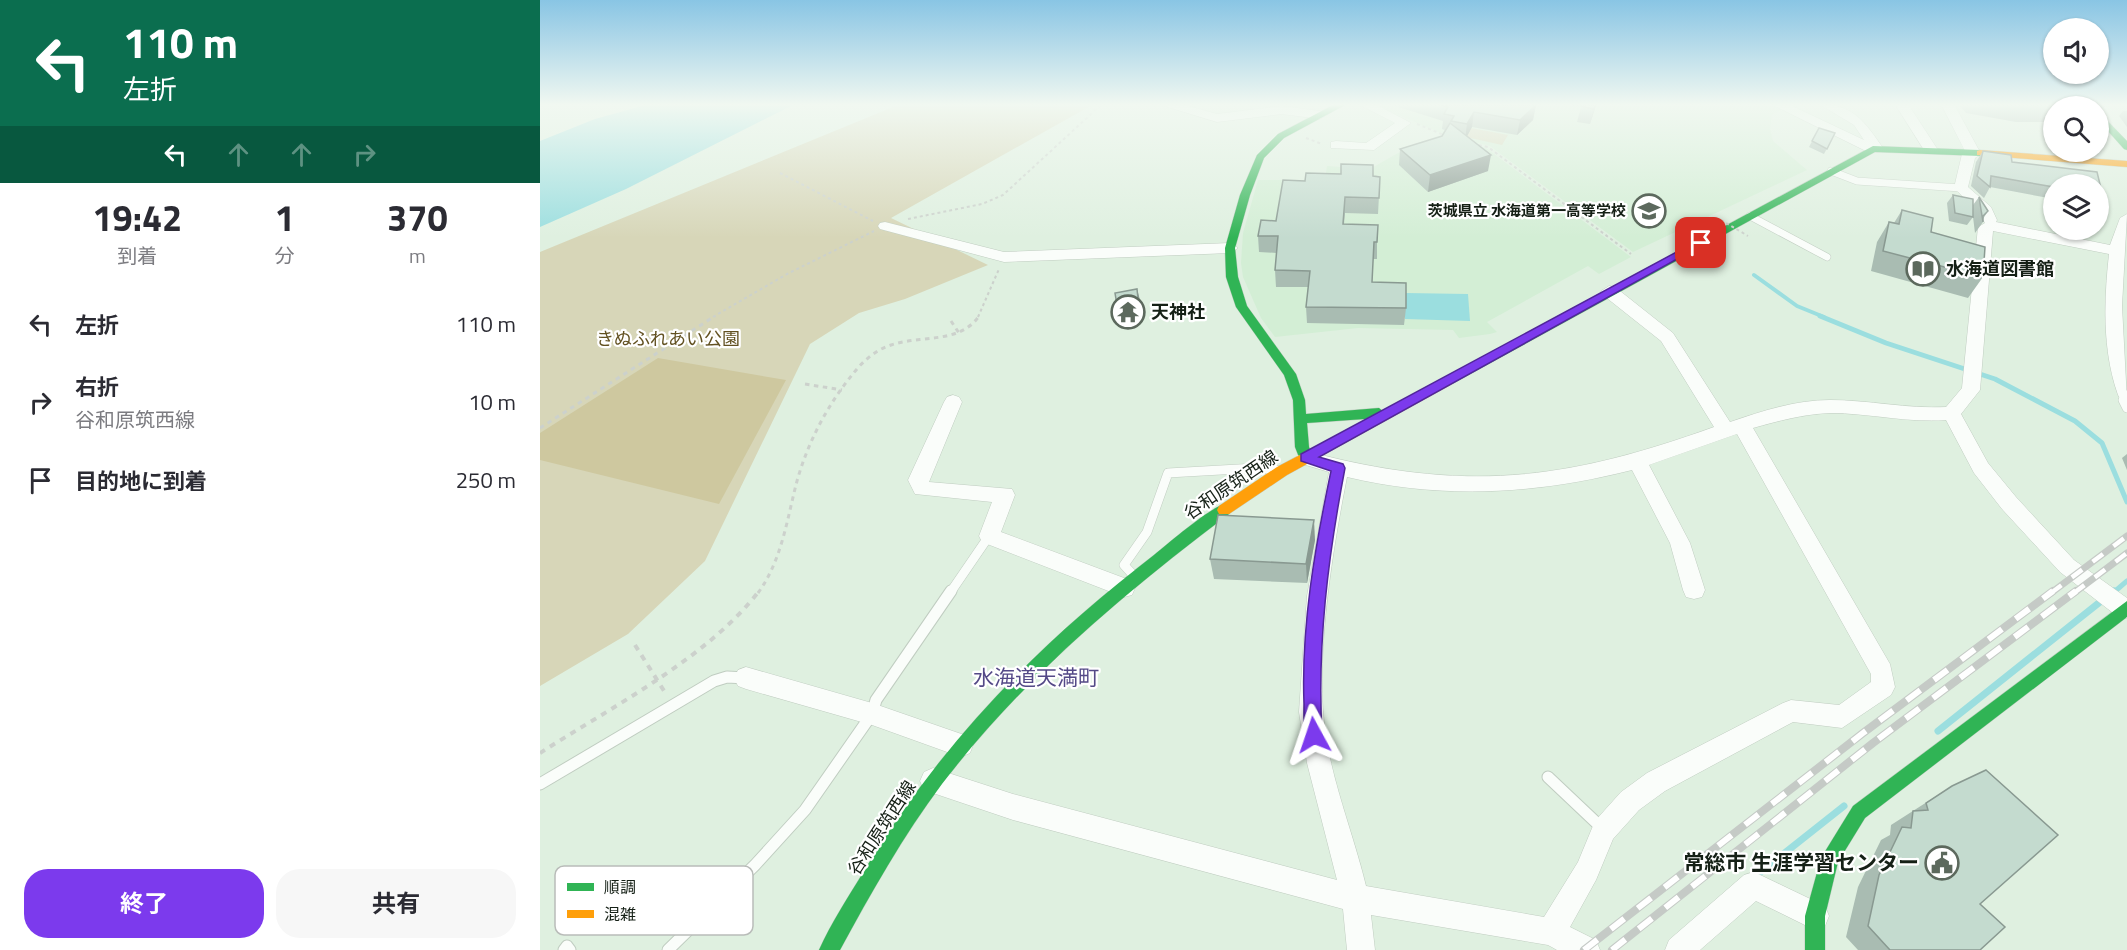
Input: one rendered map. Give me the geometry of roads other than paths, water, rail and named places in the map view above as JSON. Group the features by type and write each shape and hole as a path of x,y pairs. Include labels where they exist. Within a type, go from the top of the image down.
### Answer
{"main road":[{"path":"1269,148 1260,157 1245,195 1230,248 1236,293 1249,320 1290,374 1299,400 1302,447 1306,458"},
{"name":"谷和原筑西線","path":"829,950 875,869 933,781 961,745 1017,683 1130,582 1229,506 1282,471 1609,291 1874,149 1930,150 2127,164"},
{"path":"1302,419 1395,410"},
{"path":"1815,950 1815,916 1830,858 1859,812 2126,609"}],"street":[{"path":"1968,148 1971,154 1961,188 1986,210 1992,226"},
{"path":"2127,219 2119,237 2112,319 2127,400"},
{"path":"885,226 1004,257 1230,248"},
{"path":"1306,458 1339,468 1469,487 1512,486 1568,478 1637,460 1734,428 1812,408 1849,408 1922,416 1951,413 1971,390 1986,227 1992,226 2118,251"},
{"path":"1551,932 1587,871 1605,830 1630,801 1656,782 1791,711 1842,717 1882,687 1882,672 1734,428 1667,337 1609,291"},
{"path":"953,402 918,480 922,489 1005,495 989,536 1130,582"},
{"path":"1951,413 1981,468 2023,519 2067,566 2126,609"},
{"path":"1637,460 1680,543 1694,590"},
{"path":"1339,468 1325,536 1318,588 1311,706 1314,735 1354,898 1361,950"},
{"path":"746,678 872,714 961,745"},
{"path":"933,781 1013,807 1354,898 1551,932 1586,950"},
{"path":"1679,950 1754,885 1815,916"}],"lane":[{"path":"1830,171 1857,181 1961,188"},
{"path":"1750,216 1827,257"},
{"path":"1130,582 1124,565 1147,532 1168,473 1256,468 1282,471"},
{"path":"753,867 805,810 872,714 876,700 989,536"},
{"path":"540,784 714,681 727,677 746,678"},
{"path":"1548,777 1605,830"},
{"path":"668,950 683,935"},
{"path":"564,950 567,946 570,950"}],"water":[{"path":"540,148 707,148 626,189 540,227"},
{"path":"1405,293 1468,294 1470,321 1405,319"}],"waterway":[{"path":"1754,275 1797,306 1824,317"},
{"path":"1820,316 1886,343 1995,379 2075,421 2102,443 2127,502"},
{"path":"2113,593 2127,581"},
{"path":"1938,731 2105,598"},
{"path":"1753,878 1844,806"}],"railway":[{"path":"2051,593 2127,536"},
{"path":"2074,593 2127,553"},
{"path":"1584,950 1863,733 2053,591"},
{"path":"1612,950 1873,743 2076,591"}],"place":[{"name":"茨城県立 水海道第一高等学校","path":"1649,211"},
{"name":"水海道図書館","path":"1923,269"},
{"name":"天神社","path":"1128,312"},
{"name":"常総市 生涯学習センター","path":"1942,863"}],"district":[{"name":"水海道天満町","path":"1036,678"}],"park label":[{"name":"きぬふれあい公園","path":"668,339"}]}
